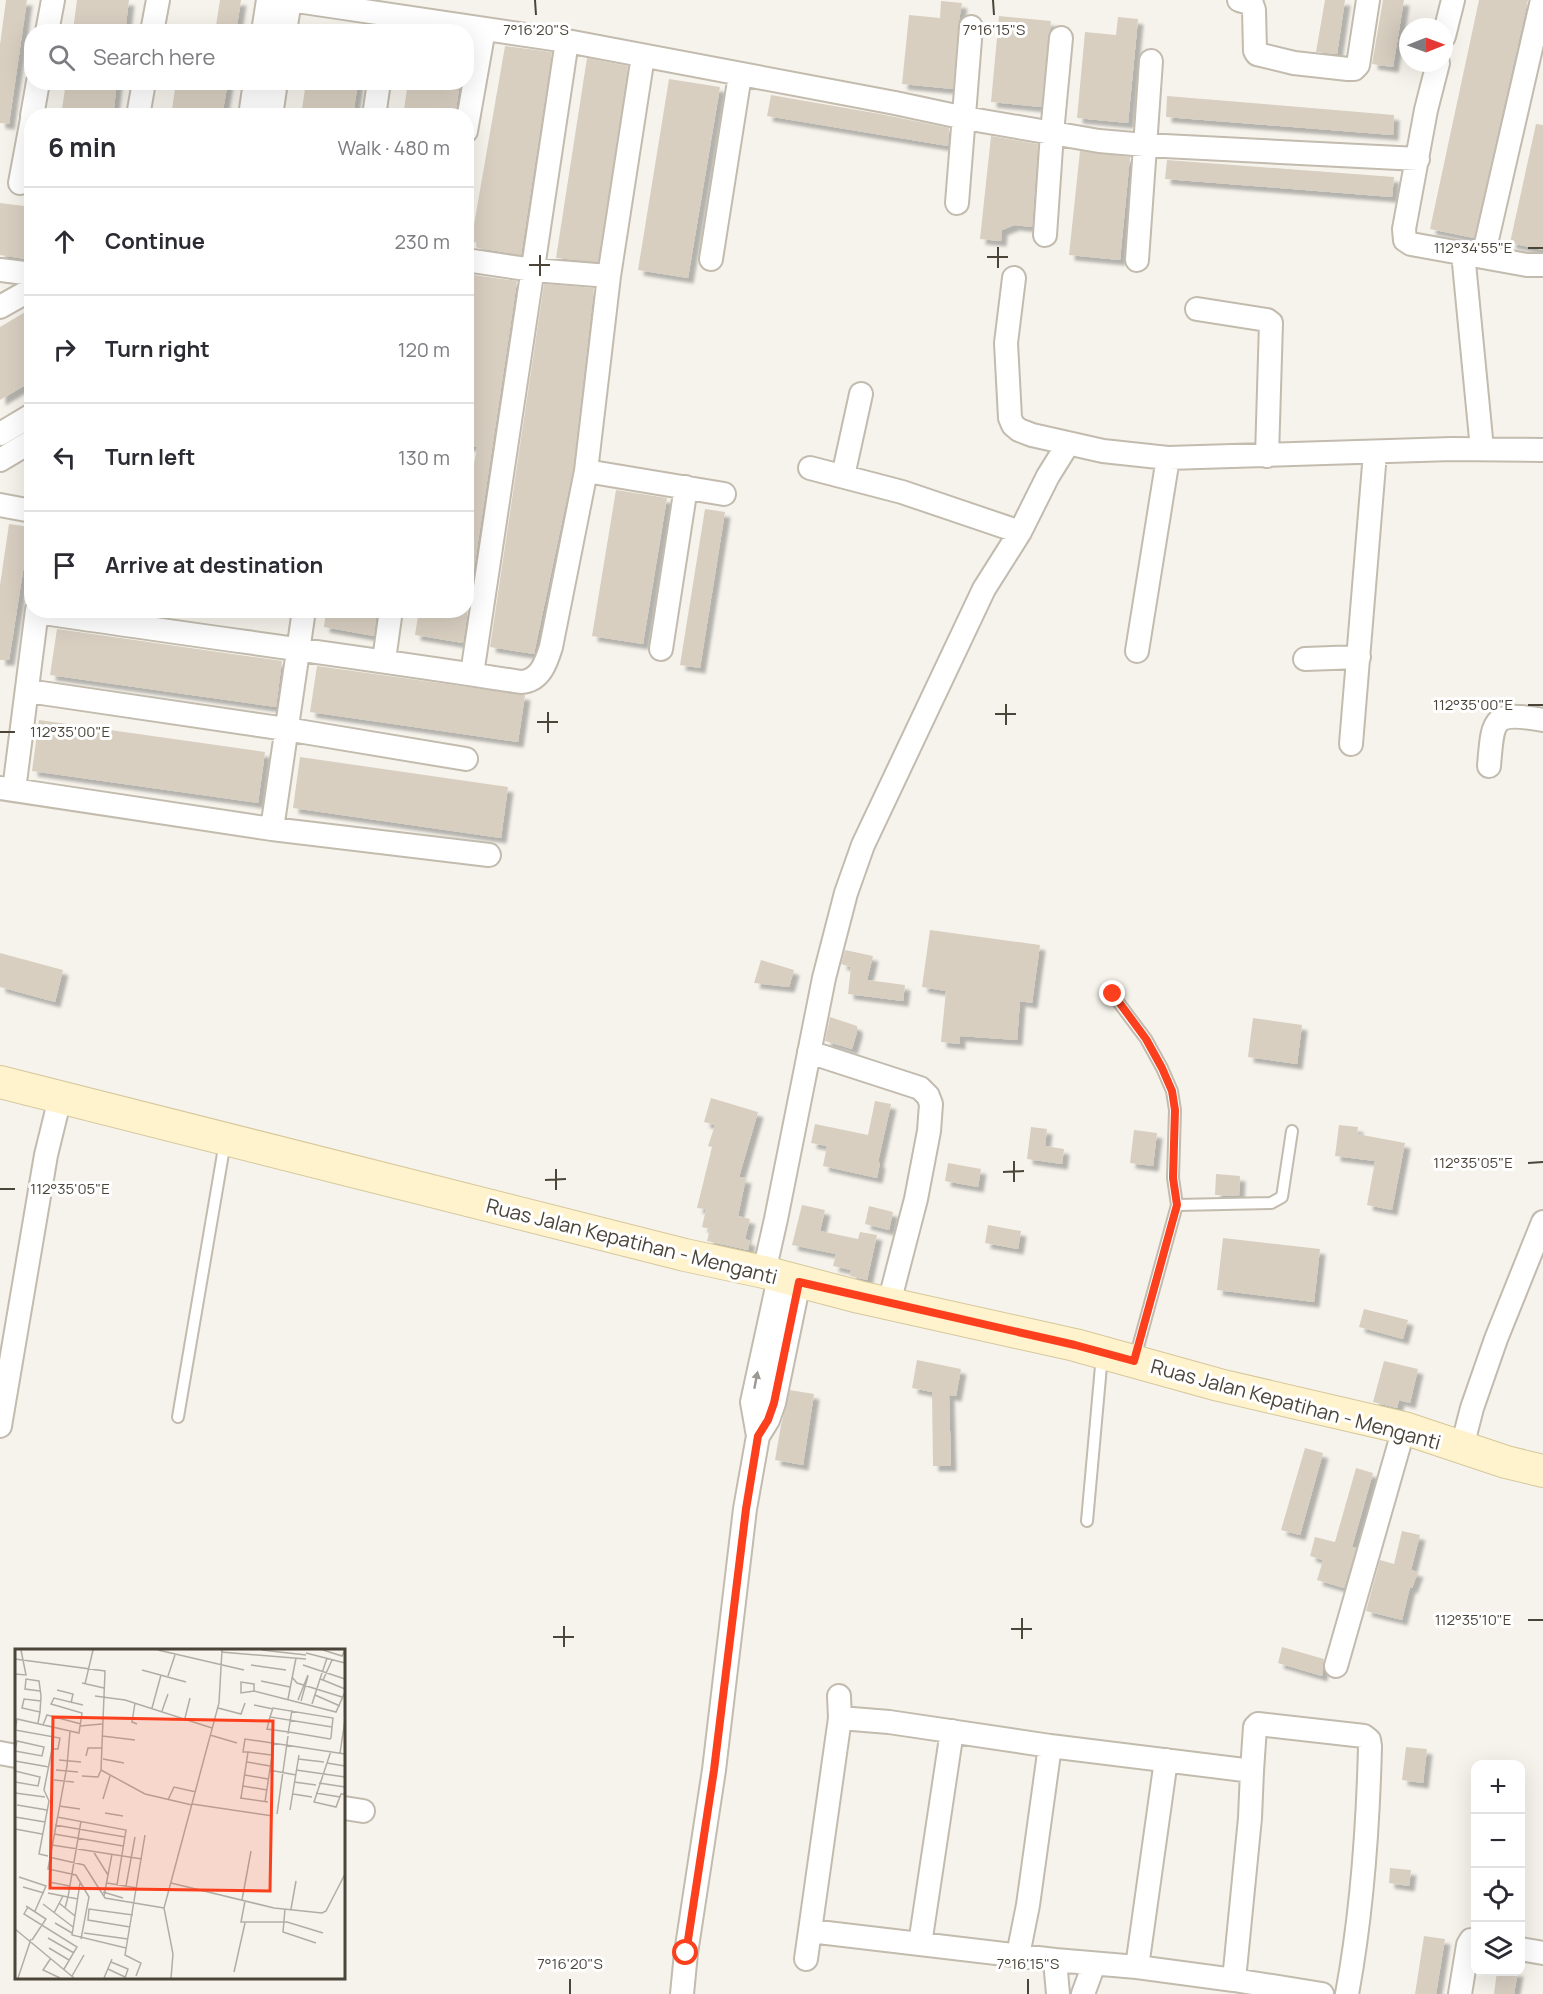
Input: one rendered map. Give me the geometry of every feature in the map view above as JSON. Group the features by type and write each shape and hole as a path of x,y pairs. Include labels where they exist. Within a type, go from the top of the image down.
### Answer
{"main road":[{"name":"Ruas Jalan Kepatihan - Menganti","path":"0,1082 554,1223 1102,1352 1220,1386 1404,1428 1506,1462 1543,1471"}],"street":[{"path":"48,24 53,0"},
{"path":"154,24 158,0"},
{"path":"264,24 268,0"},
{"path":"286,24 290,0 387,24"},
{"path":"1239,0 1252,4 1254,10 1257,54 1294,63 1354,69 1358,65 1368,0"},
{"path":"1448,18 1453,0"},
{"path":"1482,449 1473,255 1542,0"},
{"path":"957,203 971,27"},
{"path":"474,29 567,41 964,118 1100,141 1418,159"},
{"path":"474,86 484,30"},
{"path":"1045,235 1061,38"},
{"path":"472,674 567,41"},
{"path":"84,618 298,650 384,660 521,682 532,680 542,670 551,647 586,471 609,276 643,56"},
{"path":"1137,260 1151,61"},
{"path":"1436,72 1426,110 1404,230 1405,240 1411,244 1527,265 1543,265"},
{"path":"711,259 740,75"},
{"path":"34,108 37,90"},
{"path":"139,108 143,90"},
{"path":"251,108 254,90"},
{"path":"272,108 275,90"},
{"path":"375,108 378,90"},
{"path":"470,108 473,90"},
{"path":"17,183 24,152"},
{"path":"474,261 533,270 609,276"},
{"path":"0,270 24,273"},
{"path":"1014,278 1006,343 1010,418 1019,430 1032,435 1103,451 1168,458 1482,449 1543,450"},
{"path":"0,307 24,294"},
{"path":"1197,309 1267,320 1272,323 1267,456"},
{"path":"843,476 861,394"},
{"path":"0,434 24,420"},
{"path":"682,1994 686,1953 714,1770 746,1509 758,1436 768,1420 774,1403 781,1277 809,1052 827,969 846,893 863,845 984,589 1020,531 1048,476 1068,444"},
{"path":"0,460 24,446"},
{"path":"1351,744 1375,453"},
{"path":"1137,651 1168,458"},
{"path":"810,468 911,495 1020,531"},
{"path":"586,471 724,494"},
{"path":"661,649 686,487"},
{"path":"0,505 24,510"},
{"path":"36,618 28,691 7,789 272,829 489,855"},
{"path":"272,829 303,618"},
{"path":"384,660 390,618"},
{"path":"1305,659 1359,657"},
{"path":"28,691 286,729 466,759"},
{"path":"1489,766 1492,730 1496,723 1511,716 1543,720"},
{"path":"809,1052 920,1088 931,1104 929,1131 920,1181 889,1303"},
{"path":"0,1426 46,1155 60,1098"},
{"path":"1462,1448 1472,1408 1496,1339 1543,1222"},
{"path":"1336,1666 1404,1428"},
{"path":"806,1959 840,1707 889,1722 1050,1746 1252,1770"},
{"path":"1234,1980 1250,1818 1256,1727 1258,1724 1364,1736 1369,1740 1368,1804 1353,1961 1347,1994"},
{"path":"920,1944 952,1731"},
{"path":"1018,1955 1028,1905 1050,1746"},
{"path":"0,1753 15,1756"},
{"path":"1137,1967 1166,1760"},
{"path":"810,1931 1055,1960 1137,1967 1322,1994"},
{"path":"1461,1994 1468,1945 1471,1940"},
{"path":"1525,1949 1543,1953"},
{"path":"1055,1960 1058,1994"},
{"path":"1083,1994 1094,1964"}],"lane":[{"path":"1113,994 1146,1039 1162,1068 1172,1091 1175,1110 1173,1178 1177,1205 1134,1361"},
{"path":"1177,1205 1271,1203 1278,1200 1282,1197 1292,1131"},
{"path":"178,1416 225,1140"},
{"path":"1087,1521 1102,1352"}],"building":[{"path":"6,0 27,0 9,124 0,123 0,45"},
{"path":"77,0 129,0 126,24 74,24"},
{"path":"220,0 241,0 237,24 216,24"},
{"path":"1325,0 1345,0 1337,54 1316,52"},
{"path":"1383,0 1404,0 1401,18 1399,18 1393,67 1372,64"},
{"path":"1479,0 1528,0 1474,238 1430,229"},
{"path":"941,1 962,3 953,89 902,84 909,15 940,18"},
{"path":"999,16 1051,21 1041,107 991,102"},
{"path":"1118,17 1138,19 1128,123 1077,118 1085,32 1116,35"},
{"path":"505,46 552,52 521,255 478,248 478,243 474,242 474,225"},
{"path":"587,58 628,66 598,262 556,258"},
{"path":"669,79 720,87 688,278 638,270"},
{"path":"65,90 116,90 114,108 62,108"},
{"path":"175,90 227,90 223,108 172,108"},
{"path":"305,90 357,90 354,108 302,108"},
{"path":"407,90 459,90 456,108 404,108"},
{"path":"771,95 949,128 948,146 767,116"},
{"path":"1167,96 1394,115 1393,135 1166,117"},
{"path":"1536,124 1543,125 1543,250 1510,243"},
{"path":"991,136 1038,144 1032,227 1014,225 1002,230 1001,241 980,239"},
{"path":"1080,151 1130,157 1120,260 1069,255"},
{"path":"1167,160 1394,177 1392,197 1165,179"},
{"path":"0,203 24,206 24,259 0,255"},
{"path":"474,275 517,281 474,569 474,464 477,447 474,446"},
{"path":"544,284 594,288 573,469 534,654 490,647"},
{"path":"24,313 24,386 0,400 0,327"},
{"path":"616,490 667,498 643,644 592,636"},
{"path":"705,509 725,512 700,668 680,665"},
{"path":"9,524 24,526 24,565 9,660 0,660 0,585"},
{"path":"325,618 376,618 374,636 324,627"},
{"path":"418,618 467,618 463,643 415,635"},
{"path":"57,629 282,661 276,707 50,675"},
{"path":"317,666 525,695 518,742 310,712"},
{"path":"39,720 265,752 258,803 32,771"},
{"path":"300,757 508,787 501,838 293,808"},
{"path":"930,930 1040,945 1032,1003 1020,1001 1017,1040 960,1036 960,1044 941,1042 946,991 922,987"},
{"path":"845,950 873,956 867,980 905,985 903,1001 848,994 851,967 841,964"},
{"path":"0,953 63,970 55,1002 0,987"},
{"path":"761,960 794,970 789,987 754,983"},
{"path":"830,1017 857,1026 852,1049 825,1041"},
{"path":"1253,1018 1302,1025 1297,1064 1248,1057"},
{"path":"711,1098 758,1112 739,1177 746,1178 738,1216 750,1219 745,1239 750,1241 748,1250 707,1241 710,1229 702,1227 706,1209 697,1208 712,1147 708,1146 715,1125 704,1122"},
{"path":"875,1101 891,1104 878,1162 880,1163 877,1178 823,1166 827,1146 811,1143 815,1124 868,1135"},
{"path":"1339,1125 1358,1127 1357,1134 1405,1143 1392,1210 1367,1205 1375,1161 1335,1156"},
{"path":"1031,1127 1047,1129 1045,1146 1064,1149 1062,1164 1027,1159"},
{"path":"1134,1130 1157,1133 1153,1166 1130,1163"},
{"path":"948,1163 981,1169 978,1187 945,1181"},
{"path":"1216,1174 1240,1176 1239,1196 1215,1195"},
{"path":"802,1205 825,1210 820,1231 858,1239 860,1232 877,1235 867,1280 850,1276 851,1270 833,1266 836,1254 792,1245"},
{"path":"869,1206 893,1212 889,1230 865,1224"},
{"path":"988,1225 1021,1231 1018,1249 985,1243"},
{"path":"1223,1238 1320,1249 1314,1302 1217,1290"},
{"path":"1364,1309 1408,1320 1403,1339 1359,1327"},
{"path":"917,1360 961,1369 956,1396 949,1395 951,1466 933,1466 932,1392 912,1388"},
{"path":"1384,1361 1418,1369 1410,1403 1399,1400 1397,1408 1373,1402"},
{"path":"790,1390 814,1394 803,1465 775,1460"},
{"path":"1305,1448 1323,1453 1300,1535 1281,1530"},
{"path":"1356,1468 1373,1473 1352,1547 1356,1548 1344,1588 1317,1580 1323,1560 1310,1556 1315,1537 1335,1542"},
{"path":"1402,1531 1420,1535 1411,1570 1418,1572 1412,1588 1410,1587 1402,1620 1366,1611 1380,1560 1394,1564"},
{"path":"1282,1647 1324,1659 1322,1676 1278,1663"},
{"path":"1406,1747 1427,1749 1423,1783 1402,1780"},
{"path":"1390,1868 1411,1870 1409,1886 1389,1883"},
{"path":"1424,1936 1445,1939 1436,1994 1415,1994"},
{"path":"1496,1976 1517,1976 1514,1994 1494,1994"}],"route":[{"path":"686,1953 714,1770 729,1635 758,1436 768,1420 774,1403 799,1282 1075,1345 1134,1361 1177,1205 1173,1178 1175,1110 1172,1091 1162,1068 1146,1039 1113,994"}]}
